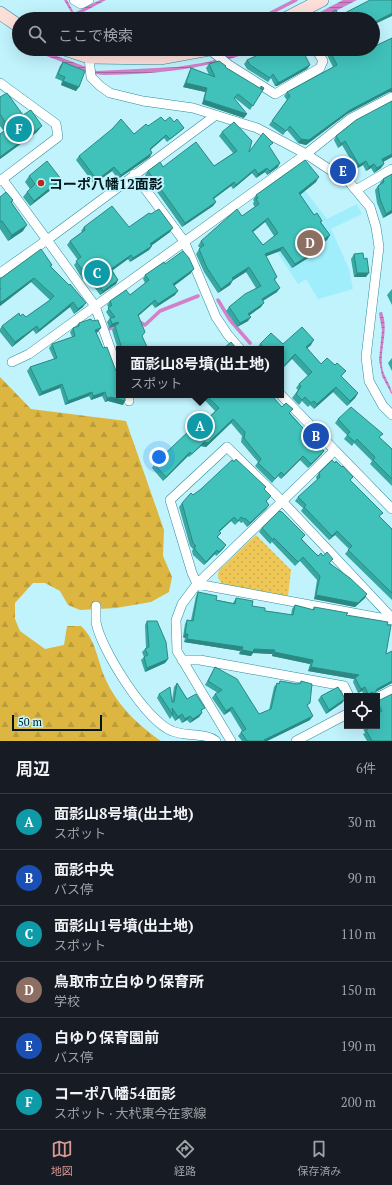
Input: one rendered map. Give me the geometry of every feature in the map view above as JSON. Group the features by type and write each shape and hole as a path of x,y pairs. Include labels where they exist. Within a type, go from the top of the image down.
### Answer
{"street":[{"path":"74,0 81,4 89,0"},
{"path":"306,12 322,0"},
{"path":"0,13 12,21"},
{"path":"171,56 160,58 89,56 91,76 100,86 110,92 142,101 193,108 258,128 306,154 350,183 370,207 376,227 379,247 366,357 369,382 383,406 392,415"},
{"path":"217,56 228,65 275,94 320,68 323,61 320,56"},
{"path":"0,83 56,124 58,137 1,180 95,306 116,365"},
{"path":"12,362 29,354 306,154 350,119 392,97"},
{"path":"0,273 216,115"},
{"path":"356,190 392,169"},
{"path":"134,174 184,242 216,317 237,346"},
{"path":"284,398 392,510"},
{"path":"197,584 192,573 170,500 227,447 282,501 392,619"},
{"path":"231,741 177,651 176,620 182,604 197,584 334,451"},
{"path":"197,584 392,619"},
{"path":"96,606 96,622 122,677 155,720 171,731 186,735 208,737 216,741"},
{"path":"182,660 200,660 344,686 348,693"},
{"path":"380,696 392,690"},
{"path":"296,741 344,716"}],"shaded area":[{"path":"64,0 67,0 73,12 71,12"},
{"path":"100,0 106,0 83,12 76,12"},
{"path":"343,0 357,0 334,12 320,12"},
{"path":"46,56 57,56 97,71 177,67 208,62 227,56 239,56 220,62 182,70 104,75 94,74"},
{"path":"305,191 327,219 357,204 362,214 331,229 349,269 353,289 318,299 306,279 298,284 275,249 274,213"},
{"path":"382,312 385,332 382,352 382,366 391,388 392,395 382,376 379,360 382,330 379,313"},
{"path":"256,535 291,570 288,596 223,584 219,579 219,570"}],"green space":[{"path":"0,377 31,409 126,421 164,530 163,556 172,577 169,592 151,602 116,608 80,610 68,605 60,591 45,583 33,583 15,603 15,619 20,631 45,649 64,645 67,626 81,626 90,637 105,678 115,697 136,721 161,741 0,741"}],"building":[{"path":"370,0 392,0 392,13 380,19 380,12 347,12"},
{"path":"392,38 392,88 350,110 309,140 301,139 290,126 286,131 272,121 290,96 287,92 337,65 332,56 380,56 380,44"},
{"path":"256,56 306,56 310,65 278,82 273,74 270,78 250,65 247,60"},
{"path":"219,61 226,66 225,67 263,90 253,106 238,94 234,98 247,114 204,100 207,88 186,83 191,68 215,77 209,64"},
{"path":"63,62 85,71 79,87 63,81 65,77 58,74"},
{"path":"7,93 23,115 31,110 42,126 0,157 0,134 9,128 0,114 0,97"},
{"path":"392,101 392,154 382,159 384,164 377,168 374,164 369,167 366,161 359,165 345,141 341,144 336,136 356,120"},
{"path":"161,117 165,121 170,117 174,122 177,119 184,128 170,139 166,135 150,149 152,153 121,175 114,167 97,180 79,156 112,129 121,119 134,134 146,124 148,126"},
{"path":"234,122 252,141 249,152 263,133 273,143 269,146 280,163 270,171 267,168 258,174 255,169 236,185 234,182 213,198 216,202 185,223 148,171 160,162 163,167 196,142 214,166 237,151 222,132"},
{"path":"305,160 319,177 299,193 314,215 317,213 322,221 320,222 330,235 308,250 311,254 295,264 283,247 265,254 277,277 274,279 280,288 262,299 264,303 248,314 251,317 240,323 229,307 245,294 261,286 249,267 232,278 233,280 221,289 207,268 199,249 204,245 201,241 237,209 242,216 259,204 256,199 258,198 256,195","holes":["268,218 278,233 263,245 252,231"]},
{"name":"コーポ八幡12面影","path":"47,161 61,179 34,201 27,192 35,184 29,176"},
{"path":"392,174 392,210 386,214 380,199 378,186 384,182 383,179"},
{"path":"6,192 13,200 11,202 27,225 12,235 2,221 0,222 0,197"},
{"path":"112,206 129,227 149,213 151,214 159,209 173,228 150,244 152,246 133,258 131,255 111,269 118,280 103,291 90,273 86,276 76,261 81,257 70,241 85,230 84,227"},
{"path":"41,249 52,265 50,266 69,285 70,284 86,303 78,309 73,302 39,330 37,326 15,342 2,326 19,313 20,316 23,314 26,317 54,296 34,278 0,302 0,279"},
{"path":"183,251 189,258 194,269 173,284 178,291 158,304 155,300 138,315 145,332 142,336 147,346 121,346 115,326 119,323 112,324 110,318 115,317 108,308 112,305 110,301 126,290 130,295 149,280 145,275 164,262 165,264"},
{"path":"363,253 364,259 367,258 369,273 357,273 354,254"},
{"path":"91,319 92,321 98,320 101,328 95,330 103,348 107,347 116,371 116,398 125,398 125,401 111,397 107,398 105,392 93,396 92,392 68,401 62,384 42,392 30,367 57,358 52,344 75,336 73,328 79,326 79,323"},
{"path":"302,327 314,340 306,347 321,364 327,358 335,365 337,363 346,371 341,376 358,393 350,401 336,387 317,404 314,401 311,403 305,397 302,400 296,394 301,386 299,384 312,372 295,354 284,366 284,346 262,346 260,344 271,333 283,344"},
{"path":"231,342 234,346 226,346"},
{"path":"209,398 274,398 282,407 286,403 293,409 289,413 324,451 311,464 303,456 284,475 281,472 275,479 258,463 261,459 244,438 245,432 233,419 208,443 204,442 192,454 190,452 166,477 154,464 190,430 193,433 219,408"},
{"path":"351,407 383,434 379,437 392,449 392,479 373,460 375,457 357,439 355,442 347,435 350,432 338,419"},
{"path":"236,459 266,487 264,489 271,496 266,501 269,505 250,523 245,518 244,519 241,517 238,521 234,517 219,531 221,533 217,537 226,545 219,552 217,550 206,562 194,547 196,546 193,543 182,503 191,493 193,495 201,489 232,460 234,462"},
{"path":"332,460 335,463 336,461 342,467 343,466 353,477 350,480 383,513 379,516 392,529 392,593 348,550 352,546 337,531 332,536 304,507 306,505 298,497 320,477 319,473"},
{"path":"279,511 282,512 305,535 301,539 318,556 321,553 323,556 327,552 333,559 329,563 350,578 367,594 358,603 316,595 320,576 303,557 298,562 262,528"},
{"path":"198,592 217,596 216,600 235,604 236,598 253,601 252,606 265,608 265,611 293,615 295,605 314,610 314,607 348,613 346,615 388,622 387,625 391,625 386,654 392,651 392,681 377,689 375,693 368,693 365,687 361,689 355,678 359,675 311,667 313,660 274,652 275,650 254,649 253,652 242,650 243,647 187,639 188,634 185,634 187,620 193,621"},
{"path":"147,621 157,621 166,642 168,659 147,668 144,657 148,655 145,649 149,647"},
{"path":"215,667 237,679 259,714 271,709 277,683 279,684 280,681 297,684 301,683 301,681 312,684 310,703 307,705 313,716 264,740 265,741 247,741 241,732 246,729 232,707 226,711 215,694 222,690 208,681"},
{"path":"177,683 187,699 196,694 205,708 201,710 202,713 193,719 190,716 185,719 182,714 178,717 172,708 173,715 159,694 170,687 172,702 174,702"},
{"path":"338,687 344,700 329,710 321,696"},
{"path":"392,694 392,741 372,741 366,730 380,729 380,712 382,711 380,707 380,700"}],"waterway":[{"path":"273,12 296,0"},
{"path":"138,321 145,325 160,311 198,296"},
{"path":"218,300 230,320 250,343"},
{"path":"109,329 119,325"}],"place":[{"name":"コーポ八幡54面影","path":"19,129"},
{"name":"白ゆり保育園前","path":"343,171"},
{"name":"コーポ八幡12面影","path":"41,183"},
{"name":"鳥取市立白ゆり保育所","path":"310,243"},
{"name":"面影山1号墳(出土地)","path":"97,273"},
{"name":"面影山8号墳(出土地)","path":"200,426"},
{"name":"面影中央","path":"316,436"}]}
